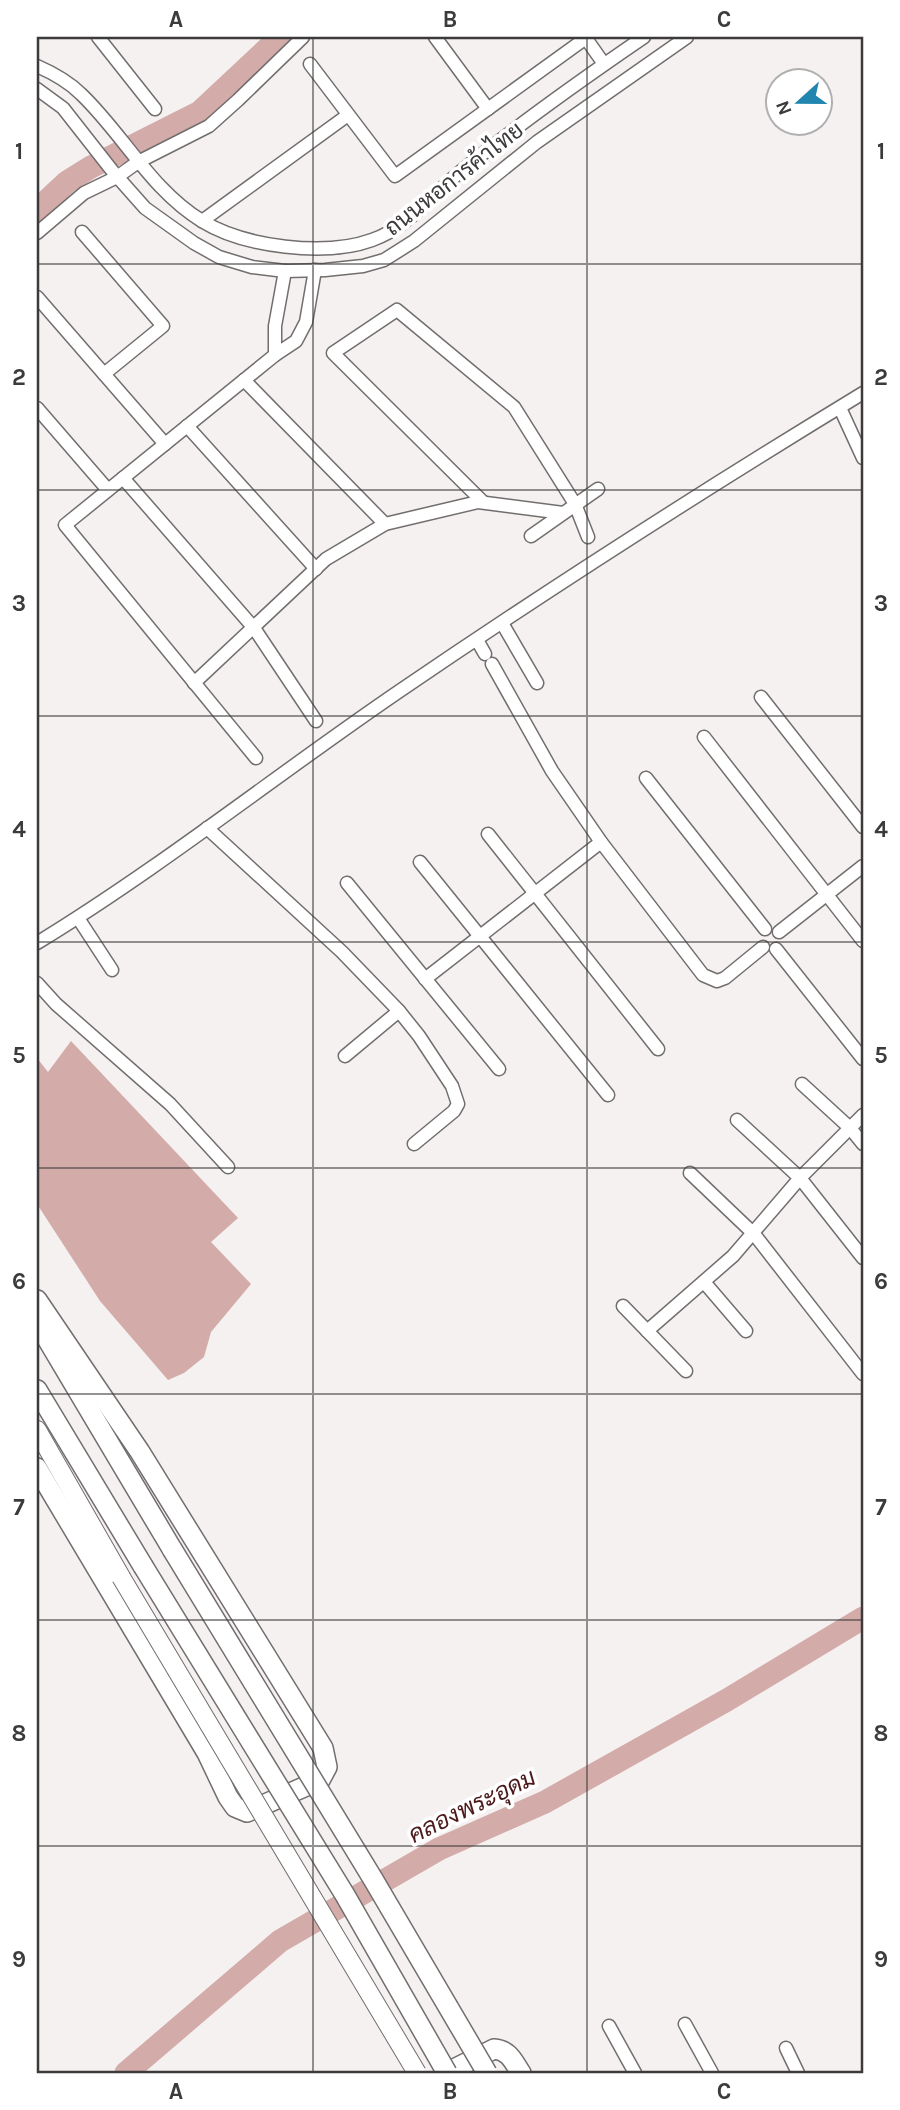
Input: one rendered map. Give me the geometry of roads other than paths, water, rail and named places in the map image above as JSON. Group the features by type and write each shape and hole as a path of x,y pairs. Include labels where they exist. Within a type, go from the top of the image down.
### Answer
{"main road":[{"path":"37,1300 140,1452 323,1748 327,1767 320,1780 247,1812 235,1807 207,1753 42,1490 37,1468"},
{"path":"37,1322 487,2073"},
{"path":"37,1390 345,1895 447,2073 494,2049 502,2049 509,2054 521,2073"},
{"path":"37,1430 121,1577 417,2073"}],"street":[{"path":"37,233 84,193 136,160 209,125 303,37"},
{"path":"435,37 488,109"},
{"name":"ถนนหอการค้าไทย","path":"37,66 57,75 81,93 136,160 164,189 202,221 246,240 281,246 328,248 372,240 402,224 459,173 644,37"},
{"name":"ถนนหอการค้าไทย","path":"37,89 63,108 145,208 194,243 219,257 252,267 285,271 316,270 363,266 384,260 414,240 534,144 687,37"},
{"path":"310,64 395,176 585,38 604,64"},
{"path":"105,40 155,109"},
{"path":"202,221 348,115"},
{"path":"82,232 163,327 104,374"},
{"path":"256,758 65,525 275,355 296,341 306,322 316,270"},
{"path":"275,355 275,326 285,271"},
{"path":"37,297 165,444"},
{"path":"483,502 333,353 397,310 514,407 575,505 588,537"},
{"path":"244,380 385,524"},
{"path":"37,943 78,918 389,698 730,475 863,393"},
{"path":"37,408 108,490"},
{"path":"840,408 863,458"},
{"path":"187,426 316,569"},
{"path":"122,478 254,628 316,721"},
{"path":"531,536 598,489"},
{"path":"194,683 326,559 385,524 478,502 563,513"},
{"path":"502,624 537,682"},
{"path":"477,640 552,771 601,842 703,975 717,981 724,978 763,947"},
{"path":"761,697 863,827"},
{"path":"704,737 863,941"},
{"path":"646,778 765,929"},
{"path":"207,828 342,952 399,1011 452,1086 457,1104 454,1111 414,1144"},
{"path":"488,834 658,1049"},
{"path":"425,979 601,842"},
{"path":"420,862 608,1095"},
{"path":"779,932 863,866"},
{"path":"347,883 499,1069"},
{"path":"78,918 112,970"},
{"path":"765,929 779,932 782,942 776,949 766,950 763,947 760,937 765,929"},
{"path":"776,949 863,1059"},
{"path":"37,983 56,1004 170,1104 228,1167"},
{"path":"345,1056 399,1011"},
{"path":"802,1084 850,1128 863,1144"},
{"path":"647,1331 754,1234 800,1178 863,1115"},
{"path":"737,1120 800,1178 863,1258"},
{"path":"690,1173 754,1234 863,1374"},
{"path":"704,1282 746,1331"},
{"path":"623,1306 686,1371"},
{"path":"685,2024 712,2073"},
{"path":"609,2026 635,2073"},
{"path":"786,2049 799,2073"}],"waterway":[{"path":"37,210 67,182 91,167 200,112 280,37"},
{"name":"คลองพระอุดม","path":"126,2073 280,1941 439,1849 545,1802 727,1700 863,1618"}]}
